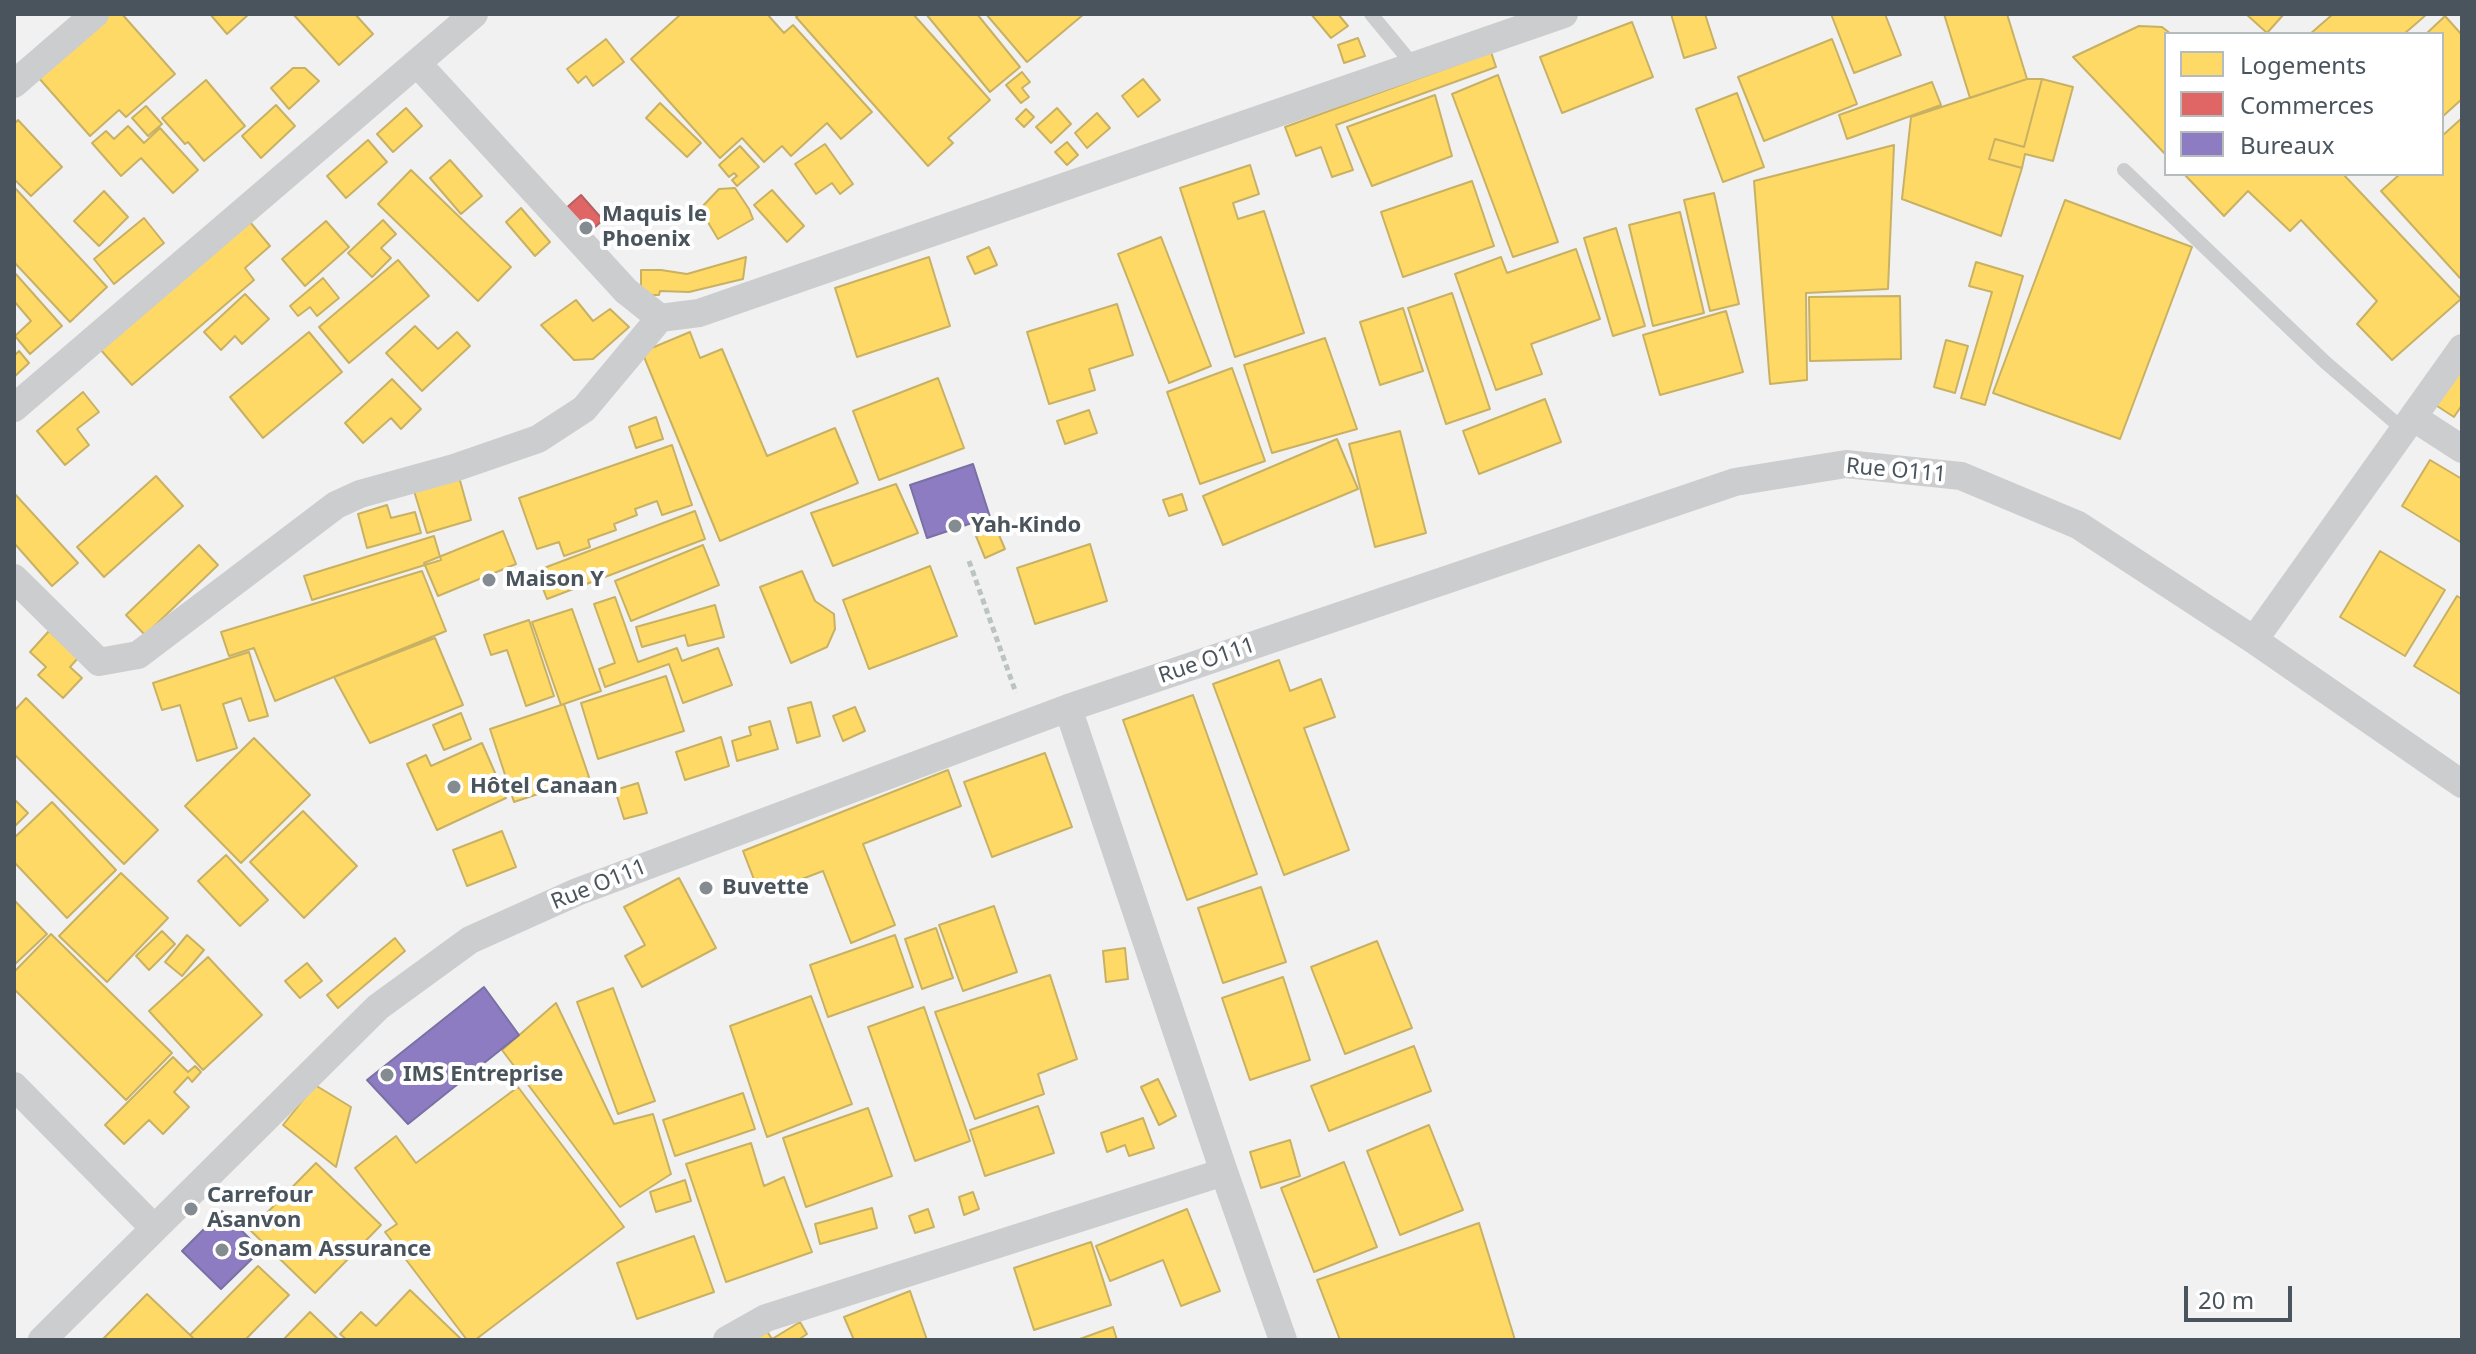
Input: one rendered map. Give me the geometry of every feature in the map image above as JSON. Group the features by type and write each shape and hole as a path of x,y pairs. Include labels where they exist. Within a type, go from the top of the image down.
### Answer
{"street":[{"path":"14,84 95,14"},
{"path":"14,408 474,14"},
{"path":"14,578 99,662 138,655 336,505 360,494 454,468 538,439 573,417 604,387 660,318 699,313 1564,14"},
{"path":"417,63 626,291 660,318"},
{"path":"2254,640 2462,348"},
{"path":"2409,424 2462,449"},
{"name":"Rue O111","path":"42,1340 378,1007 470,940 577,892 1068,708 1735,482 1846,464 1961,476 2078,525 2254,640 2462,784"},
{"path":"1068,708 1283,1340"},
{"path":"14,1086 154,1228"},
{"path":"727,1340 766,1318 1224,1172"}],"lane":[{"path":"1371,14 1414,66"},
{"path":"2124,170 2325,362 2409,424"}],"path":[{"path":"969,561 1027,724"}],"building: Logements":[{"path":"109,14 122,14 175,74 126,117 119,110 90,136 38,77"},
{"path":"210,14 249,14 227,34"},
{"path":"293,14 355,14 373,34 339,65"},
{"path":"681,14 767,14 784,33 793,25 872,112 841,139 827,123 791,156 782,146 764,162 742,138 720,158 631,59"},
{"path":"800,14 913,14 990,100 948,138 953,143 928,166 796,17"},
{"path":"926,14 977,14 1020,67 990,92"},
{"path":"986,14 1084,14 1027,62"},
{"path":"1311,14 1338,14 1348,26 1331,38"},
{"path":"1671,14 1705,14 1716,48 1684,58"},
{"path":"1831,14 1885,14 1901,55 1854,73"},
{"path":"1944,14 2007,14 2027,79 1970,98"},
{"path":"2246,14 2284,14 2266,32"},
{"path":"2333,14 2427,14 2406,32 2312,32"},
{"path":"2445,16 2462,35 2462,99 2444,115 2444,32 2428,32"},
{"path":"1632,22 1653,77 1562,113 1540,57"},
{"path":"2139,26 2162,27 2168,32 2164,32 2164,153 2073,57"},
{"path":"1358,38 1365,56 1344,63 1338,45"},
{"path":"606,39 624,62 593,86 586,76 578,83 567,69"},
{"path":"1832,39 1857,104 1764,141 1738,77"},
{"path":"1491,52 1496,67 1336,125 1353,170 1332,177 1321,147 1296,156 1285,127"},
{"path":"293,68 305,68 319,81 289,109 271,88"},
{"path":"1022,72 1030,82 1022,88 1029,97 1021,103 1006,85"},
{"path":"1498,75 1558,242 1513,257 1452,94"},
{"path":"1143,79 1160,100 1138,117 1122,96"},
{"path":"2027,79 2042,79 2024,147 1995,139 1989,159 2022,168 2001,236 1902,199 1911,117"},
{"path":"2042,79 2073,87 2053,161 2025,154 2022,168 1989,159 1995,139 2024,147"},
{"path":"206,80 245,126 204,161 162,118"},
{"path":"1932,82 1941,105 1847,139 1839,115"},
{"path":"1737,93 1764,167 1723,182 1696,109"},
{"path":"1435,95 1452,156 1372,186 1347,127"},
{"path":"660,103 701,143 687,157 646,118"},
{"path":"276,105 295,126 261,158 242,136"},
{"path":"146,106 162,124 148,136 132,118"},
{"path":"406,108 422,126 393,152 377,134"},
{"path":"1057,108 1071,124 1051,143 1036,127"},
{"path":"1026,109 1034,117 1024,127 1016,119"},
{"path":"1097,113 1110,128 1087,148 1075,133"},
{"path":"2462,118 2460,278 2381,191 2398,176 2444,176 2444,134"},
{"path":"18,120 62,167 31,196 14,179 14,124"},
{"path":"128,126 144,143 160,128 198,170 173,193 141,158 121,176 92,143 106,131 114,139"},
{"path":"368,140 387,162 346,198 327,176"},
{"path":"1067,142 1078,155 1067,165 1055,152"},
{"path":"825,144 853,184 840,194 832,183 816,194 795,164"},
{"path":"1894,145 1888,289 1806,293 1807,380 1770,384 1754,181"},
{"path":"740,146 759,167 737,186 732,180 737,176 734,173 729,177 719,165"},
{"path":"450,160 482,196 461,214 430,178"},
{"path":"1250,165 1259,194 1233,203 1238,219 1264,211 1304,333 1235,357 1180,188"},
{"path":"411,170 511,267 478,301 378,204"},
{"path":"2186,176 2345,176 2461,299 2392,360 2357,324 2377,301 2301,220 2290,231 2248,191 2224,216"},
{"path":"1472,181 1494,246 1403,277 1381,212"},
{"path":"14,187 107,287 70,322 14,262"},
{"path":"735,188 753,219 718,239 700,209 719,189"},
{"path":"772,190 804,226 787,242 754,205"},
{"path":"104,191 128,217 99,246 74,221"},
{"path":"1714,193 1739,304 1710,311 1684,200"},
{"path":"2065,200 2192,247 2120,439 1993,393"},
{"path":"521,208 550,242 535,256 506,222"},
{"path":"1680,212 1704,313 1653,326 1629,225"},
{"path":"144,218 164,243 114,284 94,259"},
{"path":"383,220 396,234 381,248 391,258 372,277 348,253"},
{"path":"326,221 349,247 305,286 282,259"},
{"path":"250,222 270,246 245,268 254,280 132,385 100,349"},
{"path":"1616,228 1645,326 1613,336 1584,238"},
{"path":"1161,237 1211,366 1169,383 1118,254"},
{"path":"989,247 997,265 975,274 967,257"},
{"path":"1576,249 1600,319 1531,344 1542,374 1496,390 1455,274 1501,257 1507,273"},
{"path":"746,257 743,279 689,292 660,291 659,295 641,295 641,270 687,274"},
{"path":"929,257 950,326 857,357 835,288"},
{"path":"398,260 429,296 349,363 319,327"},
{"path":"1976,262 2023,276 1985,405 1961,398 1992,292 1969,286"},
{"path":"14,272 62,326 30,354 15,336 31,321 14,301"},
{"path":"323,278 339,298 317,316 310,307 298,316 290,306"},
{"path":"1452,293 1490,409 1446,424 1408,308"},
{"path":"245,294 269,319 242,344 235,336 221,350 204,332"},
{"path":"1900,296 1901,359 1810,361 1809,297"},
{"path":"576,300 593,321 610,309 629,327 593,359 574,360 541,325"},
{"path":"1117,304 1133,355 1089,369 1095,390 1049,404 1027,332"},
{"path":"1403,308 1423,371 1380,385 1360,322"},
{"path":"1726,311 1743,372 1660,395 1643,335"},
{"path":"415,326 438,349 457,332 470,346 422,391 386,353"},
{"path":"309,332 342,372 263,438 230,397"},
{"path":"690,332 700,358 722,349 767,456 835,428 858,483 720,541 642,352"},
{"path":"1325,338 1357,429 1272,453 1244,365"},
{"path":"1946,340 1968,346 1955,393 1934,387"},
{"path":"19,351 29,363 14,377 14,356"},
{"path":"2462,362 2462,405 2454,417 2434,404"},
{"path":"1232,368 1265,461 1200,484 1167,392"},
{"path":"938,378 964,448 879,480 853,411"},
{"path":"392,379 421,409 401,429 391,418 363,443 345,423"},
{"path":"83,392 99,412 77,429 89,445 65,465 37,431"},
{"path":"1545,399 1561,442 1479,474 1463,431"},
{"path":"1089,410 1097,433 1065,444 1057,421"},
{"path":"656,417 663,439 636,448 629,427"},
{"path":"1400,431 1426,533 1375,547 1349,444"},
{"path":"1337,439 1358,489 1223,545 1203,496"},
{"path":"672,445 692,505 662,515 657,501 635,509 637,515 614,524 616,530 588,540 590,547 564,556 559,542 537,549 519,498"},
{"path":"2430,460 2462,479 2462,543 2402,506"},
{"path":"156,476 183,506 104,577 77,547"},
{"path":"459,477 471,520 427,533 414,491"},
{"path":"896,484 918,533 833,566 811,513"},
{"path":"14,493 78,563 52,586 14,543"},
{"path":"1182,494 1187,510 1169,516 1163,500"},
{"path":"387,505 391,518 415,512 421,533 367,548 358,514"},
{"path":"695,511 705,539 547,599 536,571"},
{"path":"996,528 1005,549 985,558 976,536"},
{"path":"503,531 516,564 438,596 424,563"},
{"path":"434,536 441,560 312,600 304,576"},
{"path":"1090,544 1107,601 1035,624 1017,568"},
{"path":"199,545 218,565 145,635 126,615"},
{"path":"703,545 719,585 631,621 615,581"},
{"path":"2380,551 2445,590 2405,656 2340,617"},
{"path":"930,566 957,636 869,669 843,600"},
{"path":"422,571 446,631 275,701 254,648 229,656 221,632"},
{"path":"802,571 815,601 834,614 835,629 827,647 791,663 760,587"},
{"path":"2457,596 2462,599 2462,695 2414,666"},
{"path":"615,597 638,662 677,648 682,661 718,648 732,685 683,703 669,664 605,687 599,669 615,663 594,604"},
{"path":"715,605 724,637 688,646 685,635 642,647 636,627"},
{"path":"572,609 601,691 561,705 532,622"},
{"path":"529,620 554,696 526,706 507,650 491,655 484,635"},
{"path":"49,631 78,658 70,667 82,678 63,698 38,675 46,667 30,652"},
{"path":"435,638 463,705 370,743 334,677"},
{"path":"249,652 268,716 249,721 241,698 223,704 237,748 197,761 180,705 162,710 153,683"},
{"path":"1279,660 1290,691 1321,679 1335,717 1304,728 1349,850 1284,875 1213,684"},
{"path":"666,676 684,731 598,759 581,703"},
{"path":"1193,695 1257,874 1187,900 1123,720"},
{"path":"26,698 158,830 124,864 14,754 14,711"},
{"path":"811,702 820,736 797,743 788,708"},
{"path":"564,704 589,777 514,802 490,729"},
{"path":"855,707 865,731 843,741 833,716"},
{"path":"461,713 471,739 444,750 433,725"},
{"path":"770,721 778,749 737,761 732,741 751,735 749,727"},
{"path":"721,737 729,766 685,780 676,752"},
{"path":"254,738 310,795 241,863 185,806"},
{"path":"482,743 506,798 437,830 407,764 426,755 431,766"},
{"path":"1045,753 1072,827 992,857 964,782"},
{"path":"948,770 961,806 863,844 895,925 851,943 823,871 760,895 743,851"},
{"path":"638,783 647,813 624,819 615,790"},
{"path":"14,799 28,813 14,827"},
{"path":"52,802 116,870 67,918 14,862 14,838"},
{"path":"303,811 357,866 304,918 250,862"},
{"path":"502,831 516,867 467,886 453,850"},
{"path":"226,855 268,900 240,926 198,881"},
{"path":"121,873 168,918 107,982 59,936"},
{"path":"679,878 716,948 642,987 625,956 645,945 624,907"},
{"path":"1261,887 1286,962 1223,983 1198,908"},
{"path":"14,900 47,934 14,965"},
{"path":"994,906 1017,972 963,991 939,925"},
{"path":"936,928 953,978 922,989 905,939"},
{"path":"162,931 175,944 149,970 136,956"},
{"path":"51,934 172,1053 126,1100 14,989 14,972"},
{"path":"187,935 204,950 182,976 165,962"},
{"path":"895,935 913,987 828,1017 810,965"},
{"path":"395,938 405,951 338,1008 327,995"},
{"path":"1377,941 1412,1028 1345,1054 1311,967"},
{"path":"1125,948 1128,979 1106,982 1103,951"},
{"path":"208,957 262,1015 203,1070 149,1011"},
{"path":"307,963 322,981 300,998 285,981"},
{"path":"1050,975 1077,1059 1038,1074 1044,1094 975,1119 935,1012"},
{"path":"1283,977 1310,1060 1250,1080 1222,998"},
{"path":"613,988 655,1101 618,1114 577,1002"},
{"path":"811,996 852,1104 767,1137 730,1026"},
{"path":"556,1003 614,1124 653,1114 671,1174 620,1207 502,1050"},
{"path":"924,1007 970,1141 915,1161 868,1027"},
{"path":"1414,1046 1431,1091 1329,1131 1311,1086"},
{"path":"173,1057 188,1072 195,1066 201,1072 192,1082 188,1077 174,1092 189,1107 163,1134 149,1120 124,1144 105,1125"},
{"path":"1158,1079 1176,1116 1159,1125 1141,1087"},
{"path":"315,1085 351,1107 336,1167 283,1125"},
{"path":"518,1087 624,1227 475,1340 467,1340 385,1232 397,1224 355,1168 396,1136 416,1163"},
{"path":"743,1093 755,1129 675,1156 663,1120"},
{"path":"1038,1106 1054,1153 985,1176 970,1130"},
{"path":"868,1108 892,1176 806,1207 783,1138"},
{"path":"1143,1118 1154,1148 1129,1156 1125,1145 1107,1152 1101,1133"},
{"path":"1429,1125 1463,1210 1400,1235 1367,1151"},
{"path":"1290,1140 1300,1176 1261,1188 1250,1152"},
{"path":"751,1143 764,1186 784,1177 812,1252 726,1282 686,1164"},
{"path":"1344,1162 1377,1247 1314,1272 1281,1188"},
{"path":"316,1163 381,1225 315,1293 250,1230"},
{"path":"685,1180 691,1201 656,1212 650,1192"},
{"path":"973,1192 979,1209 964,1215 959,1197"},
{"path":"872,1208 877,1228 820,1244 815,1224"},
{"path":"928,1209 934,1227 915,1233 909,1216"},
{"path":"1187,1209 1220,1291 1181,1306 1163,1260 1110,1281 1096,1246"},
{"path":"1479,1223 1515,1340 1340,1340 1317,1280"},
{"path":"694,1236 714,1292 637,1319 617,1263"},
{"path":"1091,1242 1111,1305 1034,1330 1014,1268"},
{"path":"258,1266 289,1295 245,1340 195,1340 190,1335"},
{"path":"410,1290 462,1340 347,1340 340,1334 361,1312 376,1326"},
{"path":"910,1291 927,1340 854,1340 844,1317"},
{"path":"147,1294 190,1335 195,1340 102,1340"},
{"path":"310,1312 339,1340 283,1340"},
{"path":"800,1322 807,1334 798,1340 757,1340 752,1332 763,1325 772,1339"},
{"path":"1113,1327 1117,1340 1077,1340"}],"building: Commerces":[{"path":"581,195 603,220 586,235 564,210"}],"building: Bureaux":[{"path":"973,464 990,517 927,538 910,485"},
{"path":"484,987 519,1035 408,1124 367,1080"},
{"path":"222,1211 261,1250 221,1289 182,1251"}],"place":[{"name":"Maquis le Phoenix","path":"586,228"},
{"name":"Yah-Kindo","path":"955,526"},
{"name":"Maison Y","path":"489,580"},
{"name":"Hôtel Canaan","path":"454,787"},
{"name":"Buvette","path":"706,888"},
{"name":"IMS Entreprise","path":"387,1075"},
{"name":"Carrefour Asanvon","path":"191,1209"},
{"name":"Sonam Assurance","path":"222,1250"}]}
